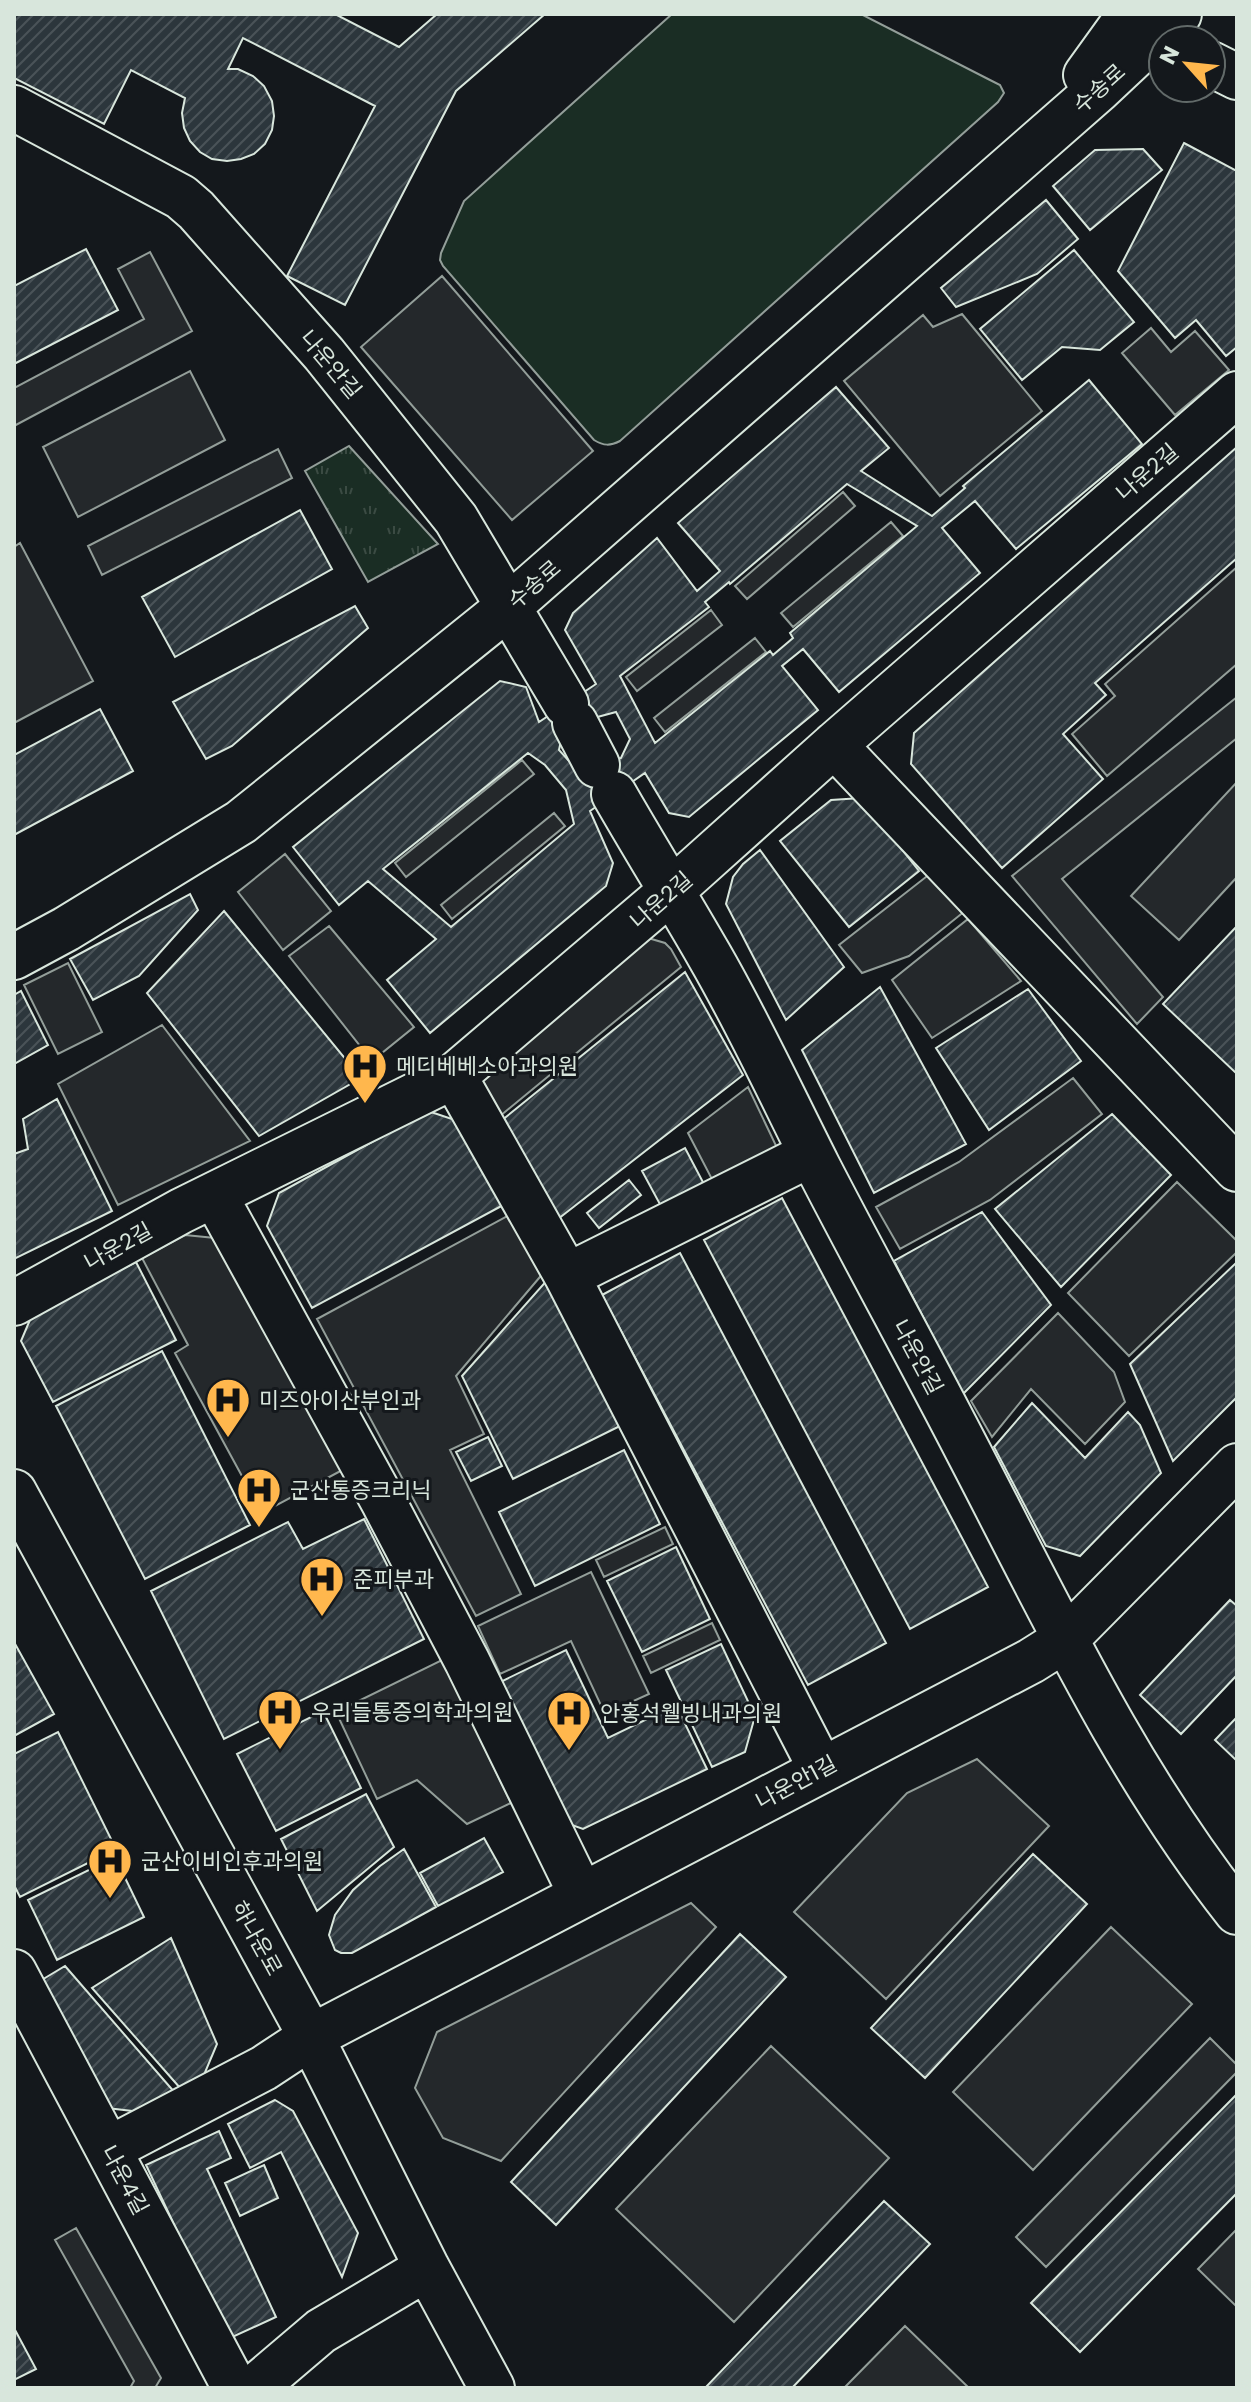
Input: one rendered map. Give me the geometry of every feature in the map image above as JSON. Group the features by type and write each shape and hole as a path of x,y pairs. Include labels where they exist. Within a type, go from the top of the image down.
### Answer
{"street":[{"name":"수송로","path":"14,957 66,929 241,822 507,608 1017,161 1144,23"},
{"name":"나운안길","path":"14,108 181,197 196,210 324,354 456,519 670,892 709,954 1079,1666 1130,1754 1208,1875 1237,1912"},
{"name":"나운2길","path":"14,1303 181,1211 454,1076 670,892 1237,394"},
{"path":"834,745 1237,1169"},
{"path":"454,1076 567,1276 821,1769"},
{"path":"567,1276 811,1154"},
{"path":"215,1196 446,1621 581,1894"},
{"name":"나운안1길","path":"109,2149 264,2068 311,2037 581,1894 1031,1661 1066,1639 1237,1466"},
{"name":"하나운로","path":"14,1492 311,2037 427,2268 492,2388"},
{"name":"나운4길","path":"14,1972 235,2388"},
{"path":"254,2388 321,2331 427,2268"}],"green space":[{"path":"672,14 861,14 1000,85 1004,93 998,102 620,441 604,444 594,440 443,266 441,253 464,201"},
{"path":"349,446 438,544 368,582 305,471"}],"shaded area":[{"path":"150,252 192,331 14,426 14,388 144,319 118,269"},
{"path":"442,276 593,451 512,520 361,347"},
{"path":"962,314 1042,411 940,496 844,381 923,315 933,327"},
{"path":"1151,328 1171,352 1195,331 1229,370 1175,415 1122,353"},
{"path":"190,371 225,440 78,517 43,447"},
{"path":"278,449 292,478 102,575 88,546"},
{"path":"843,492 855,506 747,599 735,586"},
{"path":"891,522 903,536 793,627 781,613"},
{"path":"20,543 93,681 14,723 14,547"},
{"path":"1237,567 1237,664 1107,776 1072,734 1115,696 1105,684"},
{"path":"711,610 722,625 637,691 626,677"},
{"path":"755,638 766,652 665,732 654,718"},
{"path":"1237,697 1237,738 1062,879 1163,997 1137,1024 1012,876"},
{"path":"522,760 534,774 406,877 395,863"},
{"path":"1237,782 1237,877 1179,940 1131,896"},
{"path":"554,813 565,826 452,919 441,905"},
{"path":"285,854 331,911 283,950 238,892"},
{"path":"931,873 965,911 909,956 862,973 839,945"},
{"path":"968,919 1021,981 932,1038 892,980"},
{"path":"329,926 414,1027 372,1061 289,956"},
{"path":"648,938 665,943 681,967 494,1121 485,1105 481,1077"},
{"path":"68,963 102,1032 58,1054 24,985"},
{"path":"162,1025 250,1141 118,1205 58,1084"},
{"path":"1073,1078 1102,1114 990,1200 900,1249 876,1207 959,1162"},
{"path":"748,1087 780,1154 716,1187 688,1133"},
{"path":"1177,1182 1237,1241 1237,1252 1129,1356 1068,1293"},
{"path":"515,1212 545,1271 456,1376 484,1434 450,1450 521,1594 476,1616 317,1319"},
{"path":"185,1235 225,1239 348,1467 262,1513 175,1353 188,1345 142,1258"},
{"path":"1058,1313 1114,1372 1125,1402 1085,1444 1031,1389 992,1437 971,1401"},
{"path":"665,1527 673,1544 604,1577 596,1560"},
{"path":"591,1572 649,1694 605,1714 571,1641 500,1674 478,1626"},
{"path":"712,1623 720,1640 651,1673 643,1656"},
{"path":"442,1660 511,1803 467,1824 417,1780 377,1799 336,1712"},
{"path":"977,1759 1049,1826 886,1999 794,1912 907,1793"},
{"path":"691,1903 716,1927 501,2161 443,2138 415,2088 437,2032"},
{"path":"1111,1927 1192,2004 1033,2170 953,2092"},
{"path":"1210,2038 1237,2065 1237,2072 1046,2267 1016,2237"},
{"path":"771,2046 889,2158 734,2322 616,2209"},
{"path":"76,2228 161,2378 155,2388 130,2388 134,2381 55,2240"},
{"path":"1237,2229 1237,2307 1198,2269"},
{"path":"905,2326 969,2388 844,2388"}],"building":[{"path":"14,14 335,14 399,47 437,14 545,14 456,91 345,305 287,276 375,106 243,38 228,69 238,69 253,76 264,86 272,101 272,130 265,144 254,154 227,161 212,159 190,141 184,128 182,113 185,98 131,70 104,124 14,78"},
{"path":"1184,143 1237,171 1237,347 1226,356 1196,320 1175,338 1118,271"},
{"path":"1143,149 1162,170 1090,230 1053,186 1095,150"},
{"path":"1046,200 1078,239 1037,274 956,307 941,288"},
{"path":"86,249 118,310 14,364 14,286"},
{"path":"1074,250 1134,322 1100,350 1062,347 1022,380 980,329"},
{"path":"1089,380 1142,444 1016,549 975,501 942,528 980,573 839,692 803,649 782,666 818,710 689,817 669,813 645,773 590,811 613,863 606,886 430,1033 387,980 436,939 368,881 339,905 293,847 500,681 526,687 539,722 596,684 565,630 573,613 657,538 697,591 720,571 678,523 836,387 889,448 861,471 932,516 965,488 963,486","holes":["847,484 917,526 790,633 793,638 773,655 770,651 655,743 620,676 709,607 705,602","616,712 630,739 621,758 578,771 559,750 564,726","528,753 545,765 566,790 574,824 451,927 383,869"]},
{"path":"1237,447 1237,558 1095,683 1106,695 1063,734 1103,779 1002,868 911,764 914,733"},
{"path":"300,510 332,569 175,657 142,597"},
{"path":"355,606 368,628 232,746 206,759 173,702"},
{"path":"100,709 133,771 14,835 14,755"},
{"path":"861,798 919,871 849,927 780,841 831,800"},
{"path":"760,850 844,967 786,1020 726,904 733,877"},
{"path":"190,894 198,910 139,976 93,1000 70,959"},
{"path":"224,911 361,1078 259,1136 147,993"},
{"path":"1237,926 1237,1074 1163,1004"},
{"path":"685,972 743,1075 549,1226 496,1125"},
{"path":"880,987 966,1144 874,1193 802,1050"},
{"path":"1028,989 1081,1061 989,1130 936,1048"},
{"path":"21,991 48,1045 14,1064 14,995"},
{"path":"57,1099 112,1211 14,1259 14,1154 28,1149 23,1119"},
{"path":"428,1111 464,1123 507,1203 312,1308 267,1226 279,1193"},
{"path":"1112,1114 1171,1175 1061,1287 995,1209"},
{"path":"685,1148 705,1186 662,1208 642,1171"},
{"path":"629,1180 641,1195 599,1228 587,1213"},
{"path":"782,1198 988,1587 910,1629 704,1240"},
{"path":"982,1212 1051,1305 963,1394 894,1261"},
{"path":"680,1253 886,1643 808,1685 602,1295"},
{"path":"136,1262 176,1340 53,1402 21,1341 32,1315"},
{"path":"1237,1262 1237,1397 1173,1461 1130,1364"},
{"path":"549,1278 622,1425 513,1479 462,1376"},
{"path":"162,1351 250,1525 145,1579 56,1406"},
{"path":"1032,1403 1085,1458 1128,1412 1140,1425 1161,1473 1080,1556 1046,1546 994,1447"},
{"path":"488,1437 502,1466 471,1481 456,1452"},
{"path":"624,1450 660,1524 535,1586 499,1512"},
{"path":"364,1519 424,1639 224,1739 151,1591 288,1522 303,1549"},
{"path":"676,1547 710,1619 642,1652 607,1581"},
{"path":"1230,1600 1237,1606 1237,1675 1181,1734 1140,1695"},
{"path":"14,1642 54,1714 14,1736"},
{"path":"721,1644 755,1716 745,1752 712,1767 666,1670"},
{"path":"566,1650 608,1738 676,1705 707,1769 583,1829 549,1817 488,1688"},
{"path":"323,1711 361,1788 276,1831 237,1754"},
{"path":"1237,1717 1237,1761 1215,1740"},
{"path":"58,1732 116,1849 20,1897 14,1885 14,1754"},
{"path":"366,1794 394,1847 317,1911 281,1839"},
{"path":"484,1838 503,1872 438,1906 420,1873"},
{"path":"404,1849 436,1907 352,1953 335,1950 329,1935 335,1915 353,1890"},
{"path":"1033,1854 1087,1904 925,2078 871,2028"},
{"path":"115,1857 144,1917 57,1960 28,1900"},
{"path":"740,1934 786,1977 556,2225 511,2182"},
{"path":"171,1938 217,2044 201,2082 181,2089 92,1988"},
{"path":"65,1966 176,2094 141,2112 107,2108 35,1984"},
{"path":"1237,2094 1237,2193 1080,2352 1031,2303"},
{"path":"275,2100 293,2111 358,2233 342,2277 281,2152 250,2168 228,2124"},
{"path":"219,2131 231,2158 207,2169 276,2317 228,2339 146,2165"},
{"path":"264,2165 278,2198 240,2216 225,2183"},
{"path":"884,2201 930,2244 792,2388 705,2388"},
{"path":"14,2328 36,2369 14,2380"}],"place":[{"name":"메디베베소아과의원","path":"365,1105"},
{"name":"미즈아이산부인과","path":"228,1439"},
{"name":"군산통증크리닉","path":"259,1529"},
{"name":"준피부과","path":"322,1618"},
{"name":"우리들통증의학과의원","path":"280,1751"},
{"name":"안홍석웰빙내과의원","path":"569,1752"},
{"name":"군산이비인후과의원","path":"110,1900"}]}
